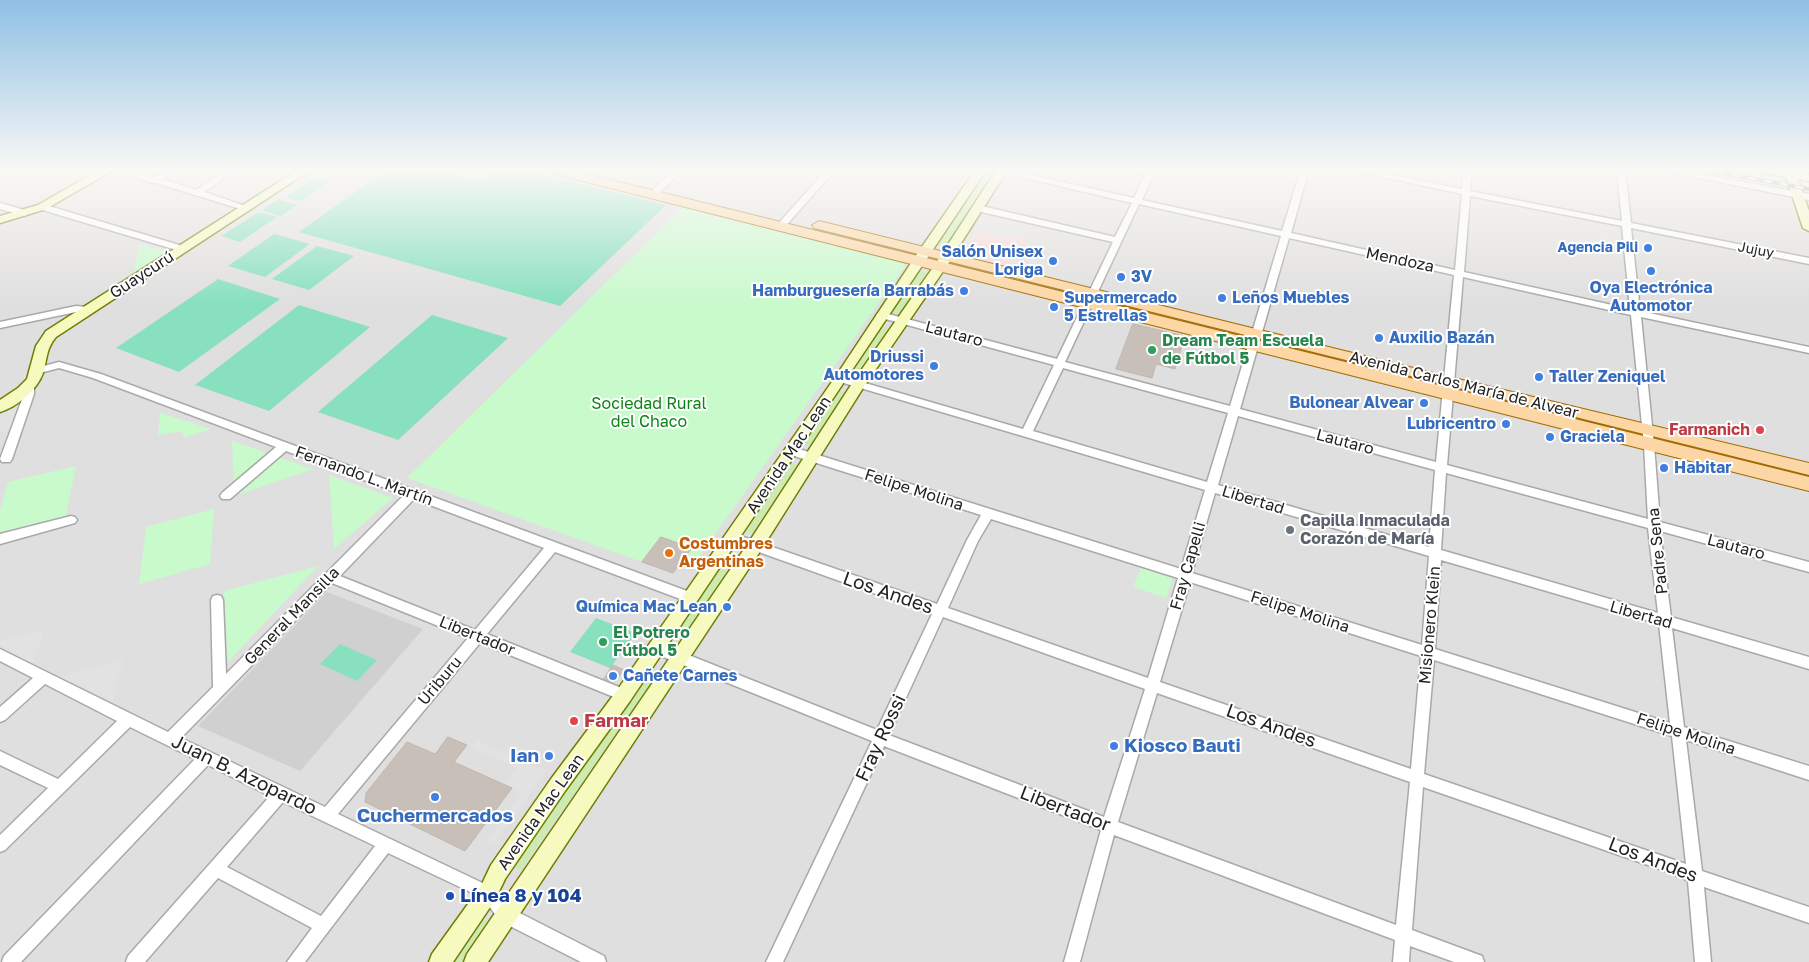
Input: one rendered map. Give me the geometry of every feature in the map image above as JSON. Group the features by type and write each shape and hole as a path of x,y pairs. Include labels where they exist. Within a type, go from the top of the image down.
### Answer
{"main road":[{"path":"0,220 21,214"},
{"name":"Guaycurú","path":"29,386 36,371 41,346 51,334 238,214"},
{"name":"Avenida Carlos María de Alvear","path":"753,214 1809,476"},
{"name":"Avenida Mac Lean","path":"440,962 488,893 498,872 691,598 951,214"},
{"name":"Avenida Mac Lean","path":"475,962 813,458 858,385 974,214"},
{"path":"1806,214 1809,228"},
{"path":"0,407 29,386"},
{"name":"Avenida Carlos María de Alvear","path":"1648,437 1809,469"},
{"name":"Avenida Carlos María de Alvear","path":"1648,437 1809,484"}],"street":[{"path":"65,214 182,249"},
{"path":"785,222 792,214"},
{"path":"1004,214 1117,240"},
{"path":"1026,434 1130,214"},
{"name":"Mendoza","path":"1187,214 1460,273 1636,314 1809,350"},
{"name":"Fray Capelli","path":"1072,962 1109,826 1153,685 1291,214"},
{"name":"Misionero Klein","path":"1401,962 1428,652 1441,468 1450,388 1464,214"},
{"name":"Jujuy","path":"1570,214 1809,261"},
{"name":"Padre Sena","path":"1625,214 1648,437 1654,526 1695,876 1703,962"},
{"path":"0,325 76,310 88,310"},
{"name":"Lautaro","path":"881,315 1060,362 1441,468 1809,567"},
{"name":"Fernando L. Martín","path":"36,371 60,365 97,376 691,598"},
{"name":"Libertad","path":"840,380 1809,663"},
{"path":"6,459 29,394 29,386"},
{"path":"226,496 284,446"},
{"name":"Felipe Molina","path":"792,451 1809,773"},
{"name":"General Mansilla","path":"171,739 413,493"},
{"name":"Fray Rossi","path":"774,962 973,540 988,514"},
{"path":"0,539 71,520"},
{"name":"Los Andes","path":"732,538 1674,866 1695,876 1809,916"},
{"name":"Uriburu","path":"328,816 552,547"},
{"name":"Libertador","path":"330,577 624,695"},
{"path":"218,600 220,690"},
{"name":"Libertador","path":"656,648 1109,826 1476,962"},
{"name":"Juan B. Azopardo","path":"0,655 128,720 488,893"},
{"path":"0,716 43,678"},
{"path":"0,845 128,720"},
{"path":"10,962 206,757"},
{"path":"0,758 60,787"},
{"path":"134,962 282,793"},
{"path":"295,962 386,844"},
{"path":"216,869 323,925"},
{"path":"488,893 506,915 598,962"}],"shaded area":[{"path":"0,214 1809,214 1809,962 0,962"},
{"path":"976,231 1010,239 1014,234 1026,237 1009,264 966,254 963,250"},
{"path":"19,403 10,430 0,432 0,416"},
{"path":"327,592 423,629 300,771 198,726"},
{"path":"44,630 33,664 0,645 0,641"},
{"path":"123,659 113,702 59,677"},
{"path":"477,740 546,771 493,846 486,842 521,793 504,785 516,768 471,748"}],"green space":[{"path":"256,214 277,217 240,242 221,236"},
{"path":"325,214 657,214 560,306 299,232"},
{"name":"Sociedad Rural del Chaco","path":"676,214 710,214 902,262 905,266 695,563 684,559 691,547 662,537 642,562 407,478"},
{"path":"956,214 967,214 944,247 934,245"},
{"path":"274,234 310,244 265,277 228,266"},
{"path":"139,244 167,252 134,272"},
{"path":"317,246 354,256 309,290 272,279"},
{"path":"919,271 928,273 900,315 891,313"},
{"path":"218,279 280,299 179,372 116,348"},
{"path":"299,305 370,327 269,411 195,385"},
{"path":"432,315 508,338 398,440 318,412"},
{"path":"882,326 891,329 860,375 850,373"},
{"path":"838,390 848,393 812,447 802,444"},
{"path":"160,413 211,429 184,438 182,431 158,435"},
{"path":"232,441 313,469 234,496"},
{"path":"790,462 799,466 753,534 743,531"},
{"path":"76,466 66,516 0,532 0,511 8,482"},
{"path":"329,475 393,498 334,549"},
{"path":"214,509 210,564 139,584 146,527"},
{"path":"729,551 739,555 681,642 670,638"},
{"path":"318,566 228,662 224,591"},
{"path":"1141,568 1173,578 1166,598 1133,587"},
{"name":"El Potrero Fútbol 5","path":"596,618 636,633 610,668 570,652"},
{"path":"340,644 377,660 357,681 320,664"},
{"path":"651,667 660,671 520,871 511,865"},
{"path":"479,917 490,923 464,962 448,962"}],"building":[{"name":"Dream Team Escuela de Fútbol 5","path":"1133,324 1185,336 1175,369 1156,364 1152,378 1116,369"},
{"name":"Costumbres Argentinas","path":"661,537 692,548 673,573 642,562"},
{"name":"Cañete Carnes","path":"613,665 624,670 616,681 613,682 604,679"},
{"name":"Cuchermercados","path":"448,737 467,745 454,762 512,788 465,851 365,802 366,793 407,742 435,754"}],"place":[{"name":"Agencia Pili","path":"1648,248"},
{"name":"Salón Unisex Loriga","path":"1053,261"},
{"name":"Oya Electrónica Automotor","path":"1651,271"},
{"name":"3V","path":"1121,277"},
{"name":"Hamburguesería Barrabás","path":"964,291"},
{"name":"Leños Muebles","path":"1222,298"},
{"name":"Supermercado 5 Estrellas","path":"1054,307"},
{"name":"Auxilio Bazán","path":"1379,338"},
{"name":"Dream Team Escuela de Fútbol 5","path":"1152,350"},
{"name":"Driussi Automotores","path":"934,366"},
{"name":"Taller Zeniquel","path":"1539,377"},
{"name":"Bulonear Alvear","path":"1424,403"},
{"name":"Lubricentro","path":"1506,424"},
{"name":"Farmanich","path":"1760,430"},
{"name":"Graciela","path":"1550,437"},
{"name":"Habitar","path":"1664,468"},
{"name":"Capilla Inmaculada Corazón de María","path":"1290,530"},
{"name":"Costumbres Argentinas","path":"669,553"},
{"name":"Química Mac Lean","path":"727,607"},
{"name":"El Potrero Fútbol 5","path":"603,642"},
{"name":"Cañete Carnes","path":"613,676"},
{"name":"Farmar","path":"574,721"},
{"name":"Kiosco Bauti","path":"1114,746"},
{"name":"Ian","path":"549,756"},
{"name":"Cuchermercados","path":"435,797"},
{"name":"Línea 8 y 104","path":"450,896"}]}
